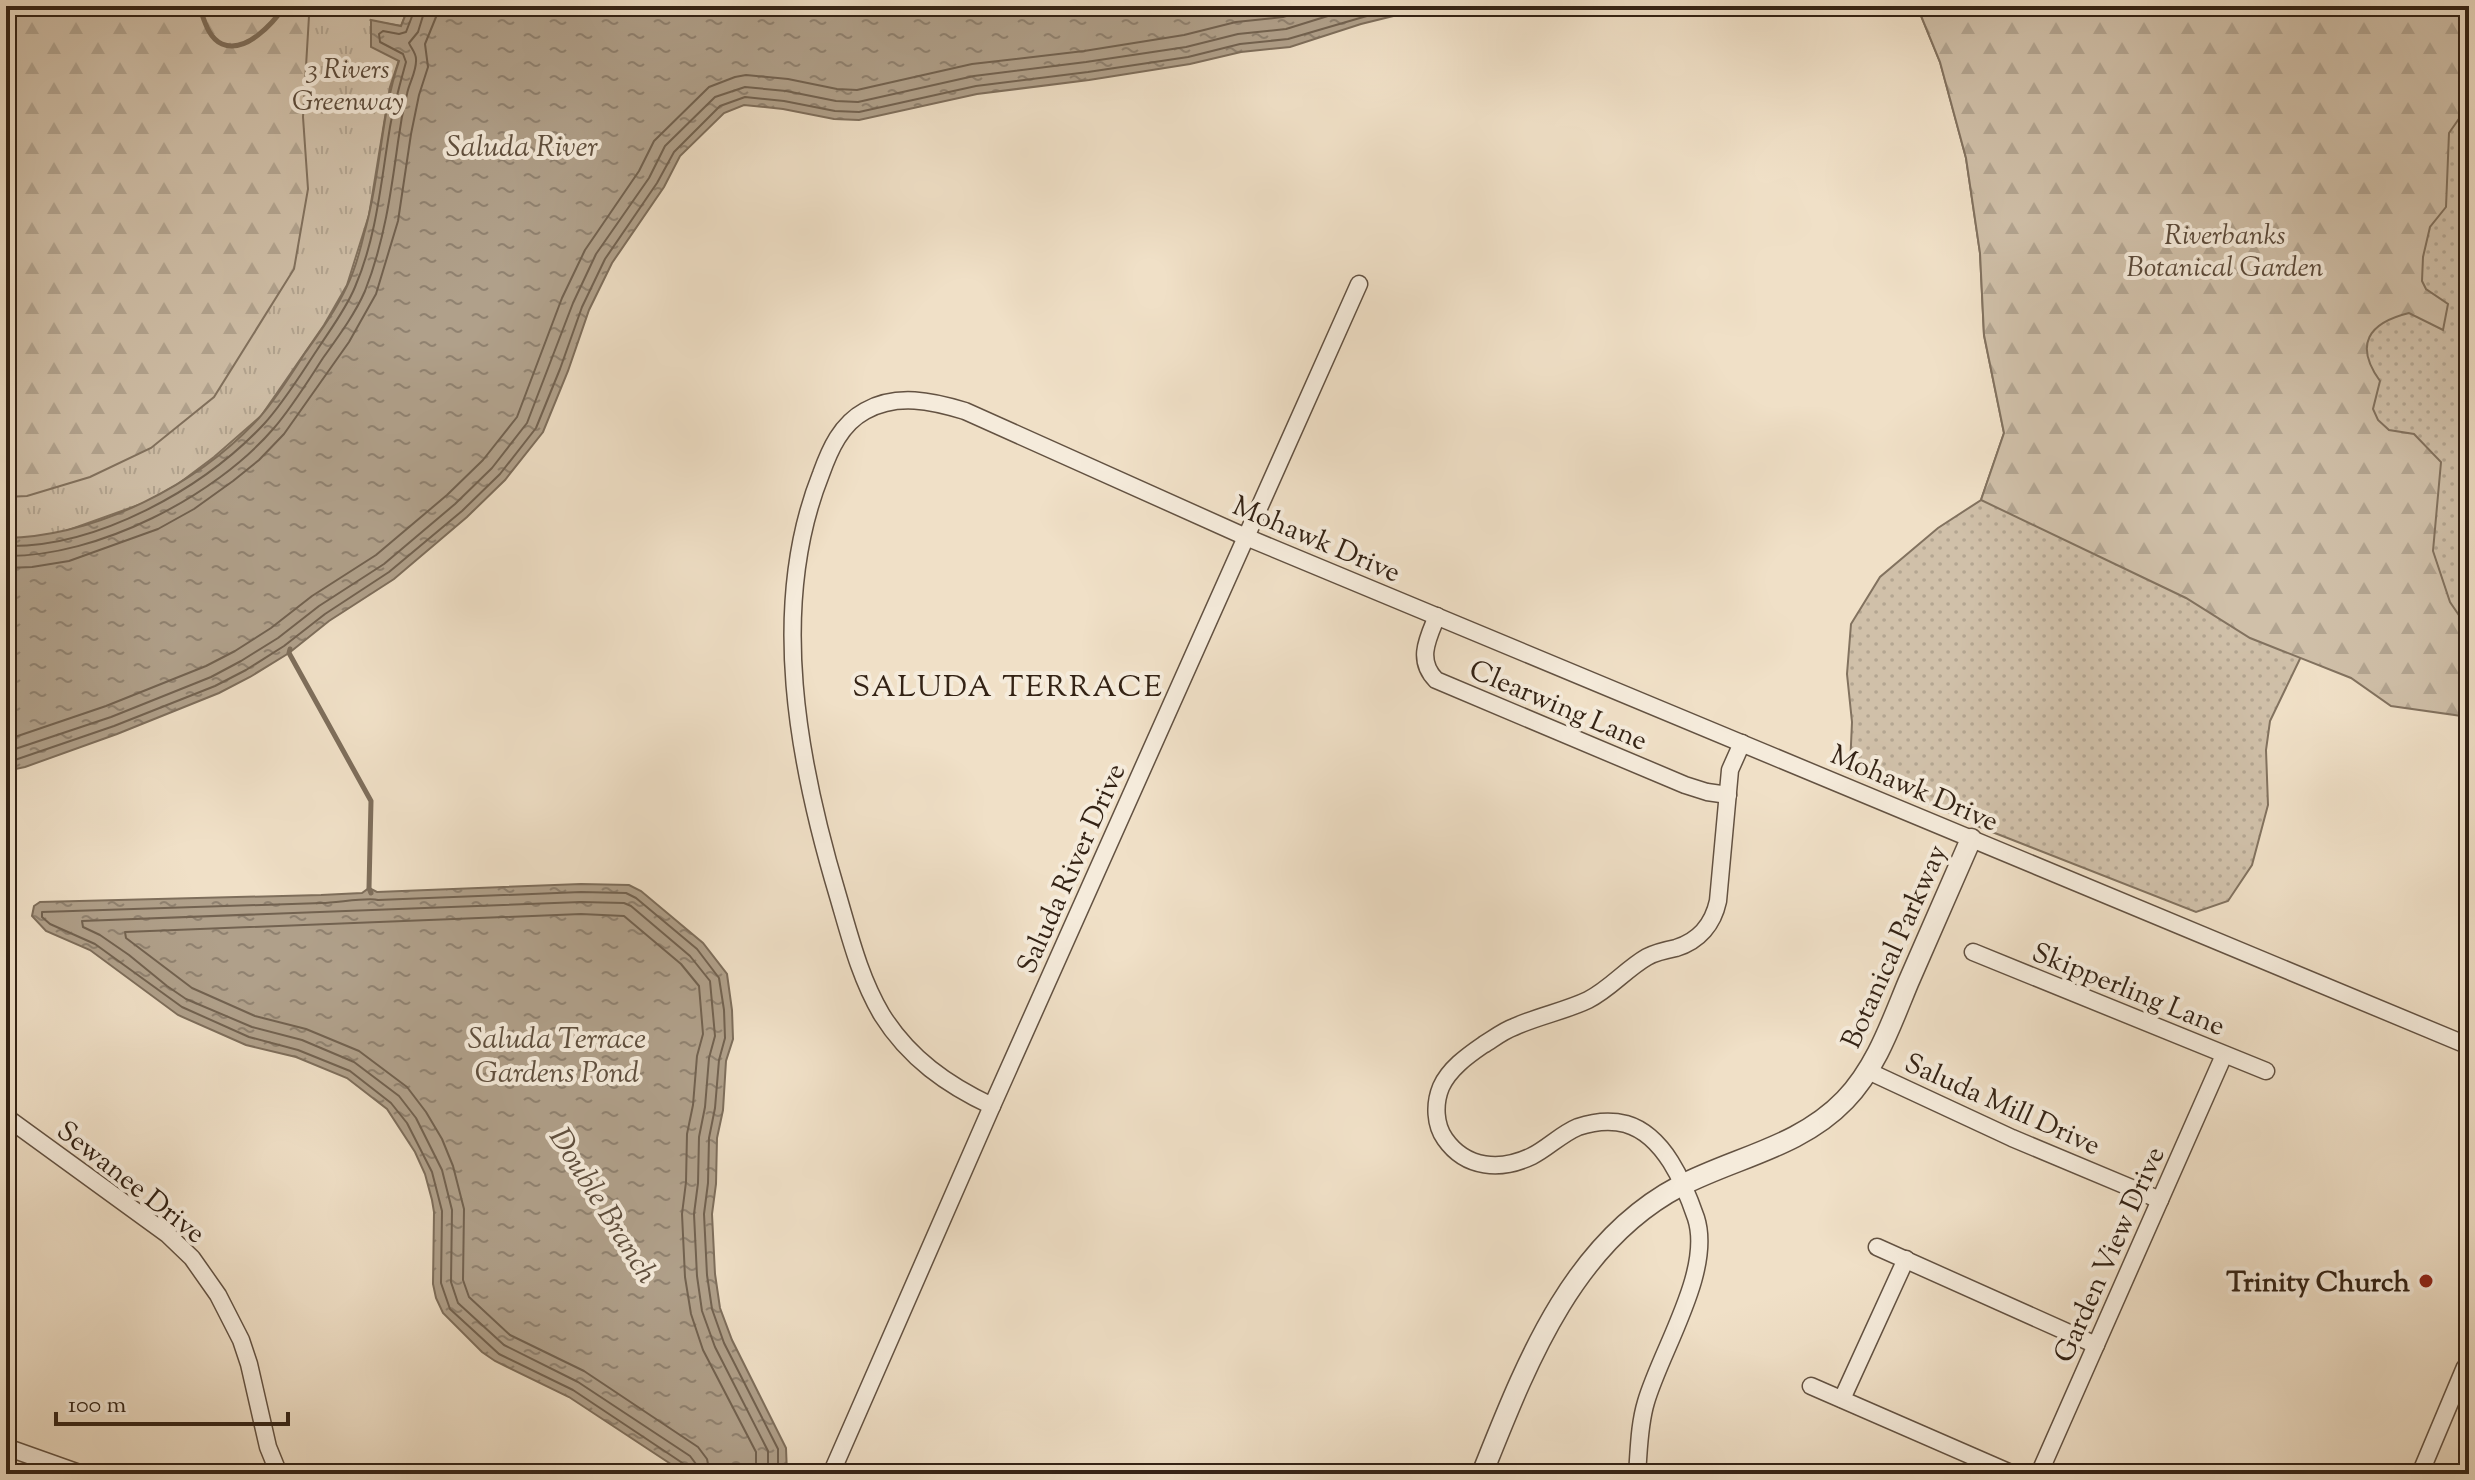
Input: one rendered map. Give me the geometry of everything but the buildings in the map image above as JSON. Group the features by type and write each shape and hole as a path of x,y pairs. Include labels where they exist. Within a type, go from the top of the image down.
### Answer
{"street":[{"name":"Saluda River Drive","path":"831,1474 1359,284"},
{"name":"Mohawk Drive","path":"992,1106 959,1091 930,1070 904,1045 883,1017 859,967 818,831 797,722 793,637 795,591 802,533 812,494 842,430 868,409 896,401 936,402 965,411 1246,537 2468,1043"},
{"name":"Clearwing Lane","path":"1437,616 1425,656 1431,675 1443,684 1685,785 1728,795"},
{"path":"1637,1474 1646,1400 1696,1269 1697,1223 1682,1185 1663,1151 1647,1134 1637,1128 1612,1122 1577,1128 1519,1161 1494,1166 1469,1161 1451,1147 1441,1133 1437,1121 1437,1099 1440,1088 1455,1067 1502,1033 1587,1001 1650,955 1688,943 1706,928 1713,919 1718,901 1732,762 1742,743"},
{"name":"Botanical Parkway","path":"1482,1474 1540,1342 1579,1275 1602,1248 1649,1205 1682,1185 1797,1137 1833,1112 1868,1071 1880,1050 1971,839"},
{"name":"Skipperling Lane","path":"1973,952 2266,1071"},
{"name":"Garden View Drive","path":"2039,1474 2224,1055"},
{"name":"Saluda Mill Drive","path":"1868,1071 2012,1138 2160,1200"},
{"name":"Sewanee Drive","path":"6,1117 167,1234 192,1258 218,1295 241,1340 268,1447 279,1474"},
{"path":"1877,1247 2096,1345"},
{"path":"1842,1399 1906,1259"},
{"path":"2420,1474 2465,1367 2469,1369"},
{"path":"1811,1386 2013,1474"},
{"path":"6,1447 82,1474"}],"green space":[{"path":"6,6 409,6 296,367 6,538"},
{"name":"3 Rivers Greenway","path":"315,6 409,6 401,26 371,21 399,60 390,87 369,215 347,285 324,325 261,416 178,484 144,503 63,532 29,538 6,538 6,497 27,496 90,477 151,448 214,397 294,269 308,189 303,117 309,16"},
{"name":"Riverbanks Botanical Garden","path":"1917,6 2469,6 2469,704 2310,638 2270,721 2266,750 2268,805 2252,865 2228,901 2196,912 1982,828 1850,767 1852,722 1847,674 1851,624 1880,577 1938,528 1981,500 2004,433 1984,335 1980,253 1966,158 1940,62"},
{"name":"Riverbanks Botanical Garden","path":"1917,6 2469,6 2469,112 2463,113 2449,133 2446,207 2430,227 2423,257 2422,281 2426,289 2448,304 2443,330 2409,313 2375,329 2367,346 2372,368 2380,381 2373,409 2378,420 2389,430 2414,434 2441,462 2433,551 2450,602 2469,630 2469,717 2391,706 2351,678 2250,638 2186,598 1981,500 2004,433 1984,335 1980,253 1966,158 1940,62"}],"water":[{"name":"Saluda River","path":"409,6 1434,6 1361,24 1290,47 1241,52 1190,64 1089,80 977,94 859,120 744,105 724,113 680,156 664,187 612,263 589,310 543,432 505,480 467,517 394,579 250,677 219,693 117,734 6,771 6,538 75,528 143,502 206,465 234,442 271,403 333,312 355,267 370,212 388,104 399,61 371,47 371,20 401,26"},
{"name":"Saluda Terrace Gardens Pond","path":"629,885 641,891 703,943 727,974 733,1039 726,1061 723,1110 717,1138 712,1214 715,1274 720,1308 732,1340 786,1448 787,1474 686,1474 569,1397 482,1352 443,1313 436,1298 433,1284 432,1200 415,1152 387,1109 347,1078 296,1057 246,1045 178,1015 90,950 46,931 32,916 34,906 40,902 321,895 362,893 369,888 377,892"}],"waterway":[{"path":"199,6 213,37 231,46 240,45 258,35 285,6"},
{"name":"Double Branch","path":"290,649 289,653 371,801 371,893"}],"place":[{"name":"Trinity Church","path":"2426,1281"}],"district":[{"name":"SALUDA TERRACE","path":"1008,686"}]}
